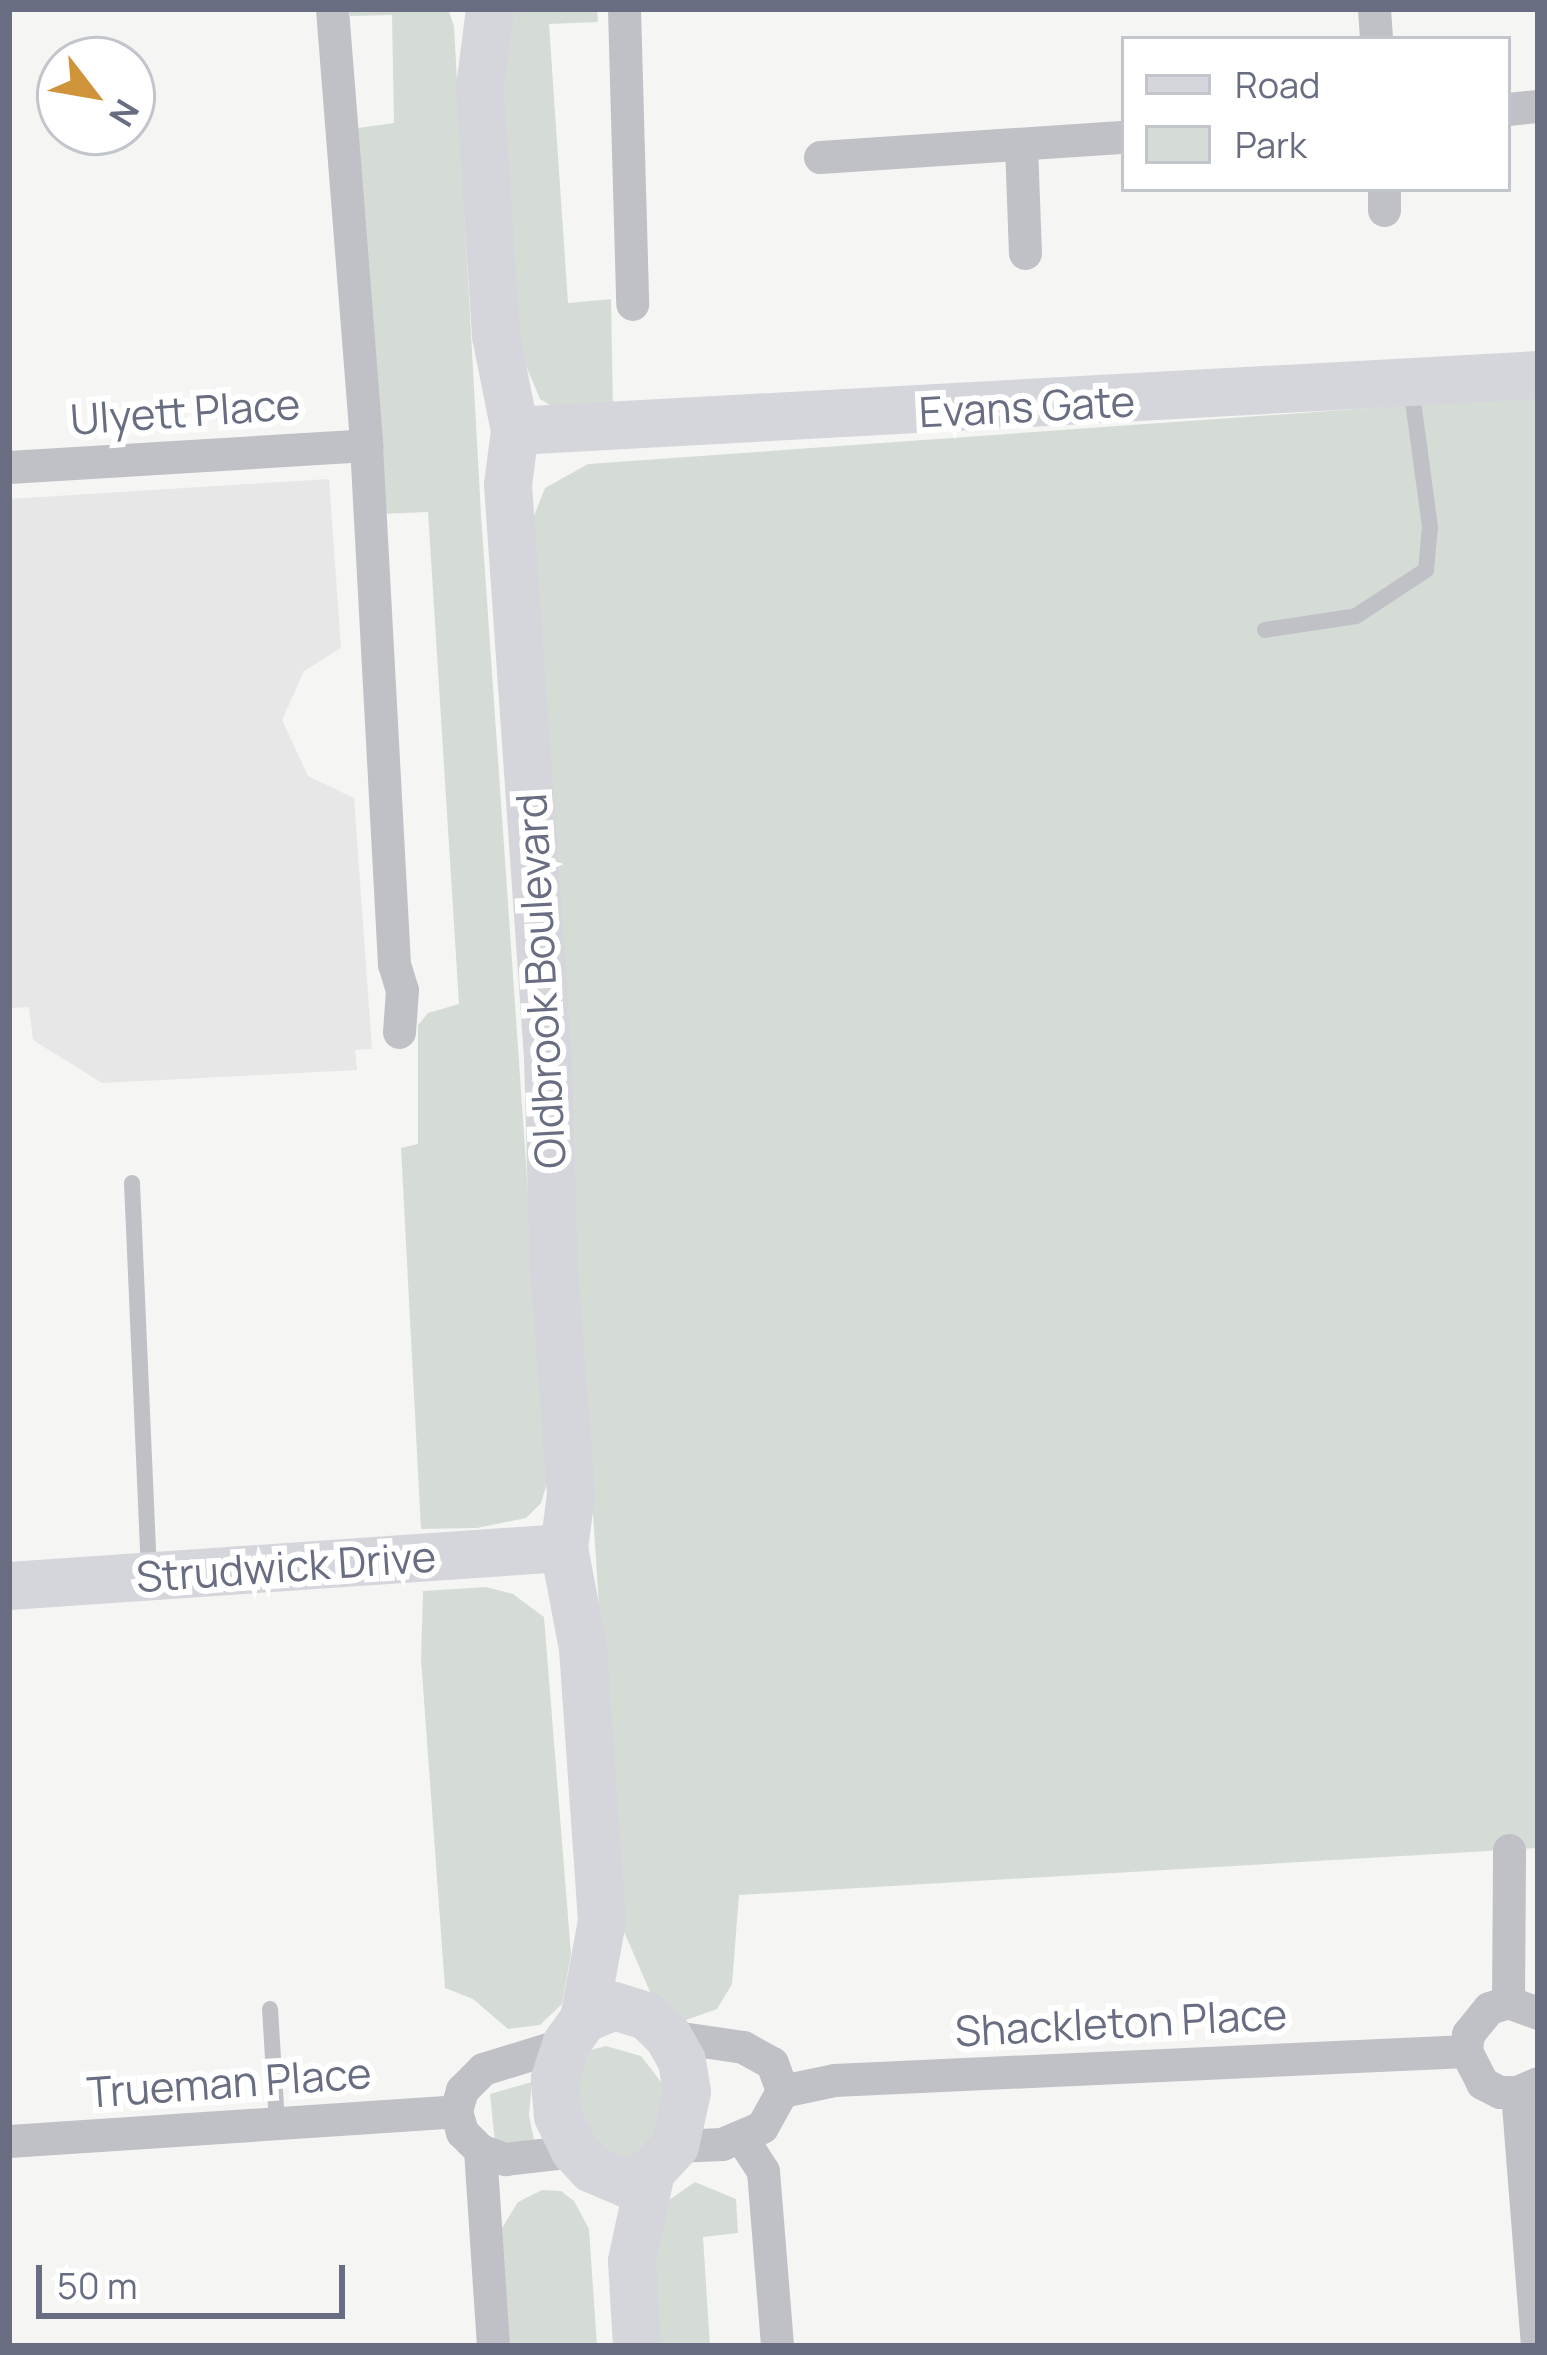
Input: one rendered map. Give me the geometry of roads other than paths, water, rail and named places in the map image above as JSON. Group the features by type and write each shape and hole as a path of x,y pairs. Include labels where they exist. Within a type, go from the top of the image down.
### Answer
{"street":[{"path":"332,9 366,445 394,964 402,990 399,1032"},
{"path":"624,9 632,304"},
{"name":"Oldbrook Boulevard","path":"478,19 496,336 515,431 508,485 548,1058 554,1268 572,1495 564,1548 584,1649 602,1921 575,2031 555,2079 558,2116 632,2261"},
{"path":"820,157 1121,137"},
{"path":"1021,145 1025,253"},
{"name":"Evans Gate","path":"515,431 1538,375"},
{"name":"Ulyett Place","path":"9,467 366,445"},
{"name":"Strudwick Drive","path":"9,1586 564,1548"},
{"path":"1509,1850 1523,2008 1477,2018 1466,2051 1482,2083 1527,2088 1537,2346"},
{"name":"Oldbrook Boulevard","path":"602,1921 682,2061 687,2092 632,2261 637,2346"},
{"path":"614,2006 658,2026 743,2047 772,2063 782,2091 762,2126 741,2137 663,2159 625,2183 584,2160 505,2159 480,2150 462,2132 456,2111 462,2090 483,2069 575,2031 614,2006"},
{"name":"Shackleton Place","path":"782,2091 834,2080 1466,2051"},
{"name":"Trueman Place","path":"9,2141 456,2111"},
{"path":"741,2137 763,2171 777,2346"},
{"path":"480,2150 493,2346"}],"lane":[{"path":"1265,630 1356,616 1426,570 1430,527 1411,385"},
{"path":"132,1184 149,1575"},
{"path":"270,2008 277,2126"}]}
